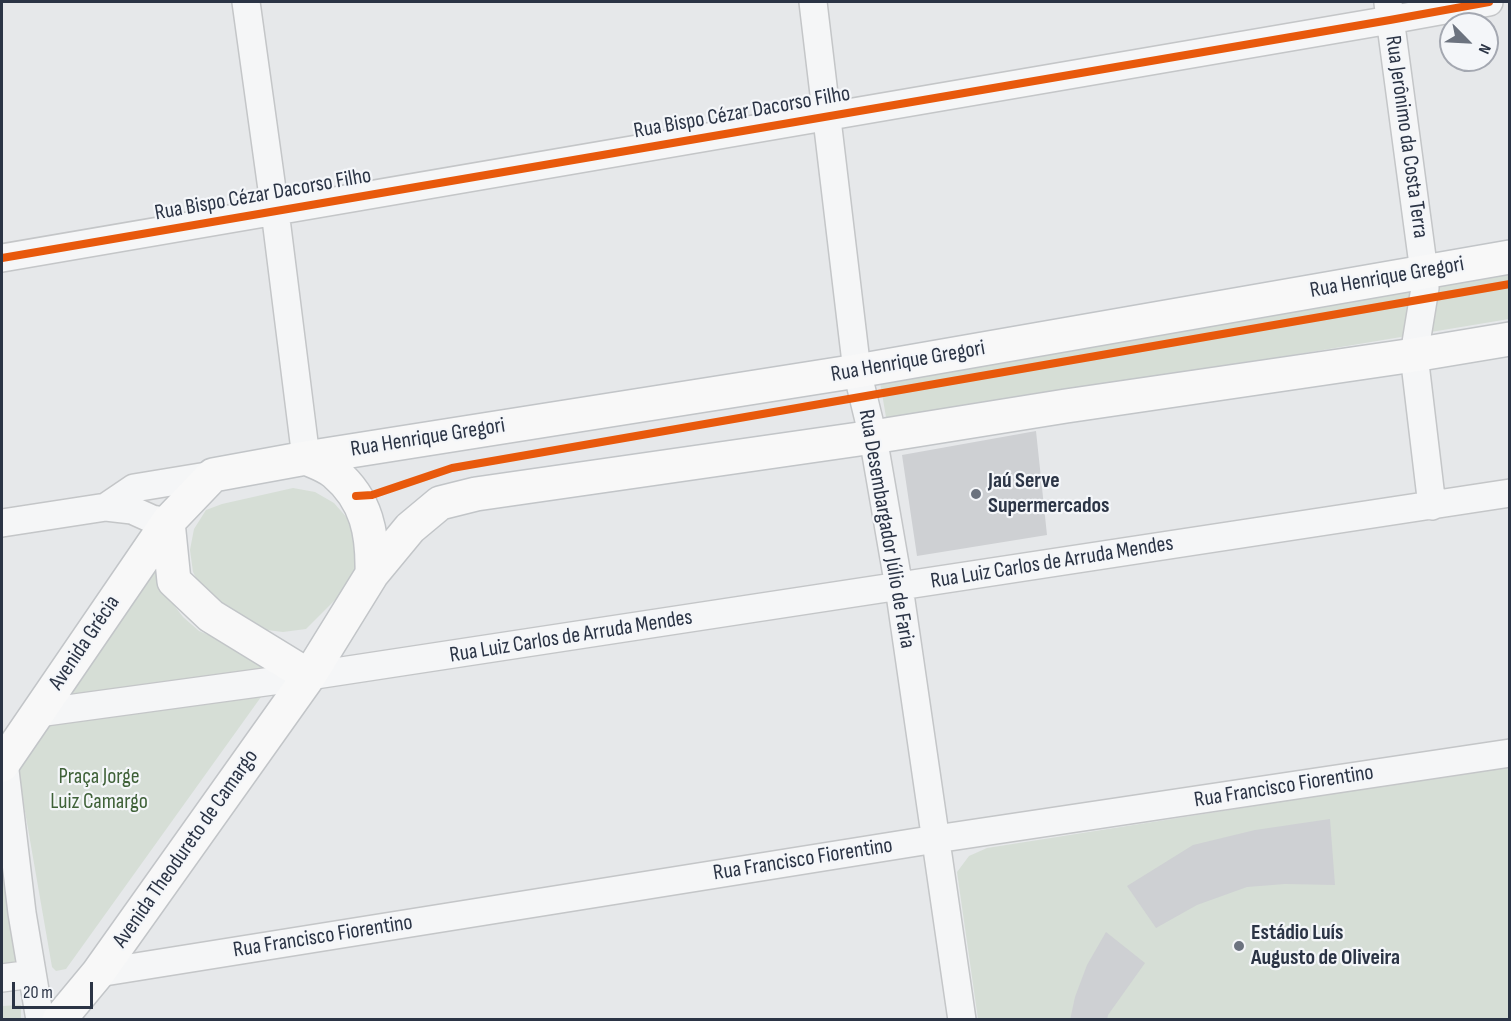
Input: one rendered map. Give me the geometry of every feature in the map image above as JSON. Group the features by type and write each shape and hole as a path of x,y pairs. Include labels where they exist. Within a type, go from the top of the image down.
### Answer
{"main road":[{"name":"Rua Henrique Gregori","path":"306,458 857,371 1509,257"},
{"path":"372,574 369,526 356,496 334,472 306,458 213,475 168,522 174,581 211,616 309,676 372,574 410,528 440,503 476,494 873,437 1509,339"},
{"name":"Avenida Grécia","path":"3,763 168,522"},
{"name":"Avenida Theodureto de Camargo","path":"59,1020 98,973 309,676"}],"street":[{"path":"246,2 306,458"},
{"name":"Rua Desembargador Júlio de Faria","path":"813,2 857,371 873,437 898,587 962,1020"},
{"name":"Rua Bispo Cézar Dacorso Filho","path":"2,258 828,116 1389,11 1489,2"},
{"name":"Rua Jerônimo da Costa Terra","path":"1389,11 1424,272 1425,288 1414,355 1431,506"},
{"path":"106,507 134,488 213,475"},
{"name":"Rua Luiz Carlos de Arruda Mendes","path":"38,713 309,676 1509,493"},
{"path":"2,523 106,507 132,510 152,519 168,522"},
{"name":"Rua Francisco Fiorentino","path":"98,973 936,839 1509,753"},
{"path":"3,763 22,913 40,1020"},
{"path":"2,978 32,974"}],"green space":[{"path":"1509,254 1509,319 891,422 886,417 875,353"},
{"path":"293,488 315,492 334,503 349,520 356,541 356,563 353,574 342,593 306,629 283,632 259,629 203,592 193,572 190,550 194,529 206,510 222,504"},
{"name":"Praça Jorge Luiz Camargo","path":"160,558 170,600 183,617 199,631 275,668 61,703"},
{"name":"Praça Jorge Luiz Camargo","path":"266,690 66,969 56,971 52,967 18,771 20,759 46,720"},
{"name":"Estádio Luís Augusto de Oliveira","path":"1509,766 1509,1019 978,1019 957,872 969,856 987,848"},
{"name":"Praça Jorge Luiz Camargo","path":"2,838 17,964 2,971"},
{"path":"21,1005 21,1019 2,1019 2,1006"}],"building":[{"path":"1036,431 1047,535 917,556 902,455"},
{"path":"1330,819 1335,885 1285,884 1247,887 1197,905 1156,928 1127,886 1193,845 1255,830"},
{"path":"1106,932 1145,963 1108,1015 1107,1020 1070,1020 1075,997 1087,965"}],"cycle path":[{"path":"2,258 1489,2"},
{"path":"356,496 372,495 452,468 1510,284"}],"place":[{"name":"Jaú Serve Supermercados","path":"976,494"},
{"name":"Estádio Luís Augusto de Oliveira","path":"1239,946"}]}
